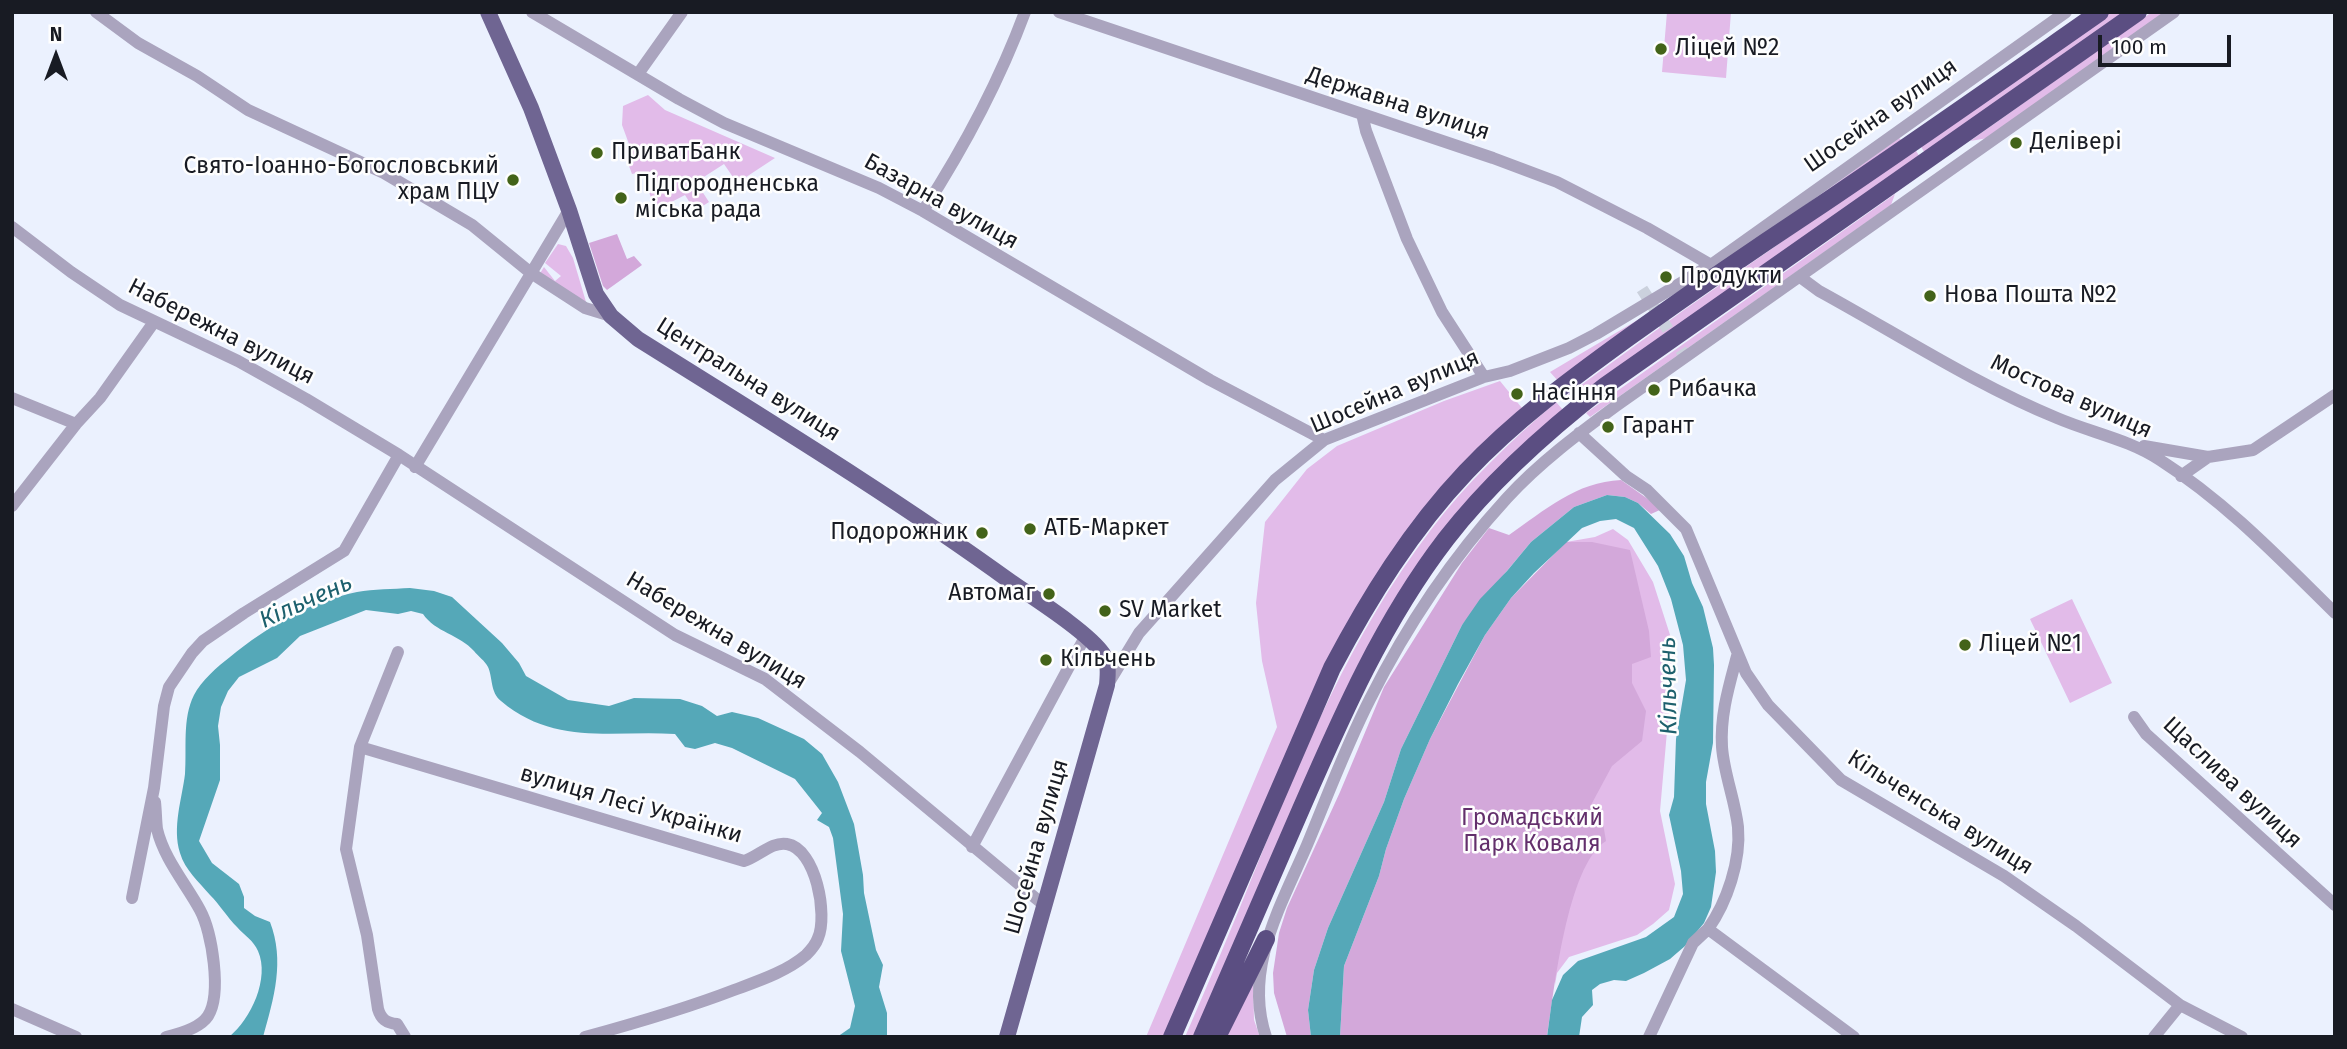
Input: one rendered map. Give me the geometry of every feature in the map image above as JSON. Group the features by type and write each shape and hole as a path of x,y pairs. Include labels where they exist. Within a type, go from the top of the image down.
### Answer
{"highway":[{"path":"1172,1037 1337,657 1401,553 1423,522 1466,472 1534,407 1602,356 2100,12"},
{"path":"1202,1037 1360,677 1399,606 1468,512 1541,439 1605,386 2138,12"},
{"path":"1217,1037 1266,939"}],"main road":[{"name":"Центральна вулиця","path":"488,12 531,108 596,294 611,316 638,339 866,481 969,551 1085,637 1102,653 1108,668 1107,685"},
{"name":"Шосейна вулиця","path":"1007,1037 1107,685"}],"street":[{"path":"96,12 138,43 197,76 248,110 384,173 472,225 531,273 585,308 611,316"},
{"name":"Базарна вулиця","path":"532,12 724,123 879,188 923,211 1210,380 1324,440"},
{"path":"638,75 682,12"},
{"path":"923,211 952,166 974,124 1026,12"},
{"name":"Державна вулиця","path":"1059,12 1557,182 1647,228 1711,265"},
{"name":"Шосейна вулиця","path":"1107,685 1139,633 1210,550 1275,480 1324,440 1484,377 1510,371 1569,348 1596,334 1711,265 2066,12"},
{"path":"1266,1037 1259,992 1266,939 1369,700 1415,620 1465,548 1507,498 1579,433 1732,322 1800,277 2174,12"},
{"path":"1362,114 1407,239 1442,312 1484,377"},
{"path":"415,467 569,211"},
{"name":"Набережна вулиця","path":"12,227 120,305 238,361 399,455 676,635 765,679 860,752 1045,906"},
{"name":"Мостова вулиця","path":"1800,277 1819,291 1991,386 2058,419 2131,443 2162,461 2252,530 2335,613"},
{"path":"12,506 76,424 100,398 154,322"},
{"path":"2131,443 2208,457 2253,450 2335,395"},
{"path":"12,398 76,424"},
{"name":"Кільченська вулиця","path":"1579,433 1626,476 1647,490 1686,529 1746,673 1768,705 1841,780 2004,876 2076,926 2180,1005 2242,1037"},
{"path":"132,898 154,788 164,706 169,687 191,653 203,641 344,551 399,455"},
{"path":"2181,476 2208,457"},
{"path":"972,847 1085,637"},
{"path":"398,652 360,747 346,849 367,935 378,1009 381,1017 389,1023 397,1024 405,1037"},
{"path":"1649,1037 1693,943 1719,914 1727,894 1737,851 1738,829 1724,760 1722,726 1737,656"},
{"name":"Щаслива вулиця","path":"2134,717 2146,734 2335,905"},
{"name":"вулиця Лесі Українки","path":"360,747 744,861 755,858 779,843 789,844 804,855 815,874 821,903 820,935 804,956 767,978 683,1010 585,1037"},
{"path":"154,788 158,830 175,871 201,913 208,933 216,984 212,1007 203,1022 166,1037"},
{"path":"1708,929 1854,1037"},
{"path":"2154,1037 2180,1005"},
{"path":"12,1009 76,1037"}],"shaded area":[{"path":"1667,12 1731,12 1726,78 1662,72"},
{"path":"2108,12 2127,12 1926,155 1920,145"},
{"path":"2152,12 2166,12 1988,138 1970,141"},
{"path":"648,95 665,110 775,158 737,183 724,164 696,182 709,202 695,211 685,195 656,210 641,172 632,174 623,150 629,144 622,125 623,106"},
{"path":"1899,138 1905,143 1558,381 1550,372 1651,312 1752,244"},
{"path":"1915,149 1921,159 1574,404 1566,396 1684,310"},
{"path":"1895,194 1891,205 1590,417 1586,413"},
{"path":"558,244 566,246 573,258 586,302 539,275 544,267 555,281 561,276 545,263"},
{"path":"1500,381 1522,408 1490,438 1382,569 1165,1037 1146,1037 1277,727 1262,661 1256,603 1265,522 1307,469 1337,446 1444,401"},
{"path":"1556,402 1564,411 1410,582 1197,1037 1185,1037 1311,737 1376,611 1430,531 1459,496 1506,447"},
{"path":"1613,529 1628,540 1653,582 1672,641 1675,677 1668,720 1660,811 1675,884 1669,910 1653,924 1637,935 1569,957 1557,973 1555,985 1566,542 1595,537"},
{"path":"2072,599 2112,683 2070,703 2030,619"},
{"path":"1253,979 1254,1020 1260,1037 1222,1037"}],"green space":[{"path":"617,234 627,259 634,256 642,265 607,290 603,286 589,243"},
{"path":"1621,480 1662,509 1651,514 1625,497 1607,495 1574,507 1531,542 1462,625 1401,749 1384,802 1328,928 1314,970 1308,1010 1311,1037 1287,1037 1274,993 1273,973 1279,933 1287,908 1384,687 1462,563 1489,528 1509,535 1548,507 1575,492 1605,482"},
{"name":"Громадський Парк Коваля","path":"1566,542 1592,542 1630,550 1649,631 1651,657 1632,664 1632,683 1646,711 1642,741 1612,766 1591,805 1603,823 1606,841 1593,854 1581,875 1572,902 1558,962 1547,1037 1340,1037 1344,966 1379,876 1404,799 1430,739 1485,635 1511,598"}],"water":[{"path":"1607,495 1625,497 1638,503 1670,534 1684,556 1703,607 1713,648 1713,743 1706,782 1706,804 1716,872 1711,907 1704,923 1670,959 1626,981 1614,980 1600,984 1592,990 1593,1005 1582,1017 1579,1037 1547,1037 1552,1000 1563,975 1578,961 1646,937 1674,917 1683,894 1669,815 1674,797 1676,739 1686,680 1683,645 1671,599 1658,566 1634,528 1616,519 1600,521 1582,528 1534,573 1511,598 1485,635 1430,739 1404,799 1379,876 1344,966 1340,1037 1311,1037 1308,1010 1314,970 1328,928 1384,802 1401,749 1462,625 1480,599 1531,542 1574,507"},
{"path":"410,588 452,597 502,643 526,676 568,700 609,706 634,698 680,699 702,706 717,716 732,712 758,718 804,739 822,754 838,782 854,824 864,893 876,950 883,965 879,987 887,1013 887,1037 837,1037 850,1028 855,1006 841,951 843,914 833,838 829,827 817,820 822,813 795,779 732,748 715,743 695,749 685,747 675,734 584,733 542,725 501,701 492,685 490,671 483,661 462,641 434,625 423,614 411,611 398,614 366,610 300,636 277,658 239,677 228,691 221,707 218,726 220,780 199,841 212,863 239,884 244,897 244,908 270,922 277,951 274,994 263,1037 229,1037 251,1009 260,985 261,962 254,944 193,876 180,853 177,823 185,774 186,724 190,704 201,684 220,665 259,635 290,617 339,596"}],"tunnel":[{"path":"1642,289 1690,364"}],"place":[{"name":"Ліцей №2","path":"1661,49"},
{"name":"Делівері","path":"2016,143"},
{"name":"ПриватБанк","path":"597,153"},
{"name":"Свято-Іоанно-Богословський храм ПЦУ","path":"513,180"},
{"name":"Підгородненська міська рада","path":"621,198"},
{"name":"Продукти","path":"1666,277"},
{"name":"Нова Пошта №2","path":"1930,296"},
{"name":"Рибачка","path":"1654,390"},
{"name":"Насіння","path":"1517,394"},
{"name":"Гарант","path":"1608,427"},
{"name":"АТБ-Маркет","path":"1030,529"},
{"name":"Подорожник","path":"982,533"},
{"name":"Автомаг","path":"1049,594"},
{"name":"SV Market","path":"1105,611"},
{"name":"Ліцей №1","path":"1965,645"},
{"name":"Кільчень","path":"1046,660"}]}
